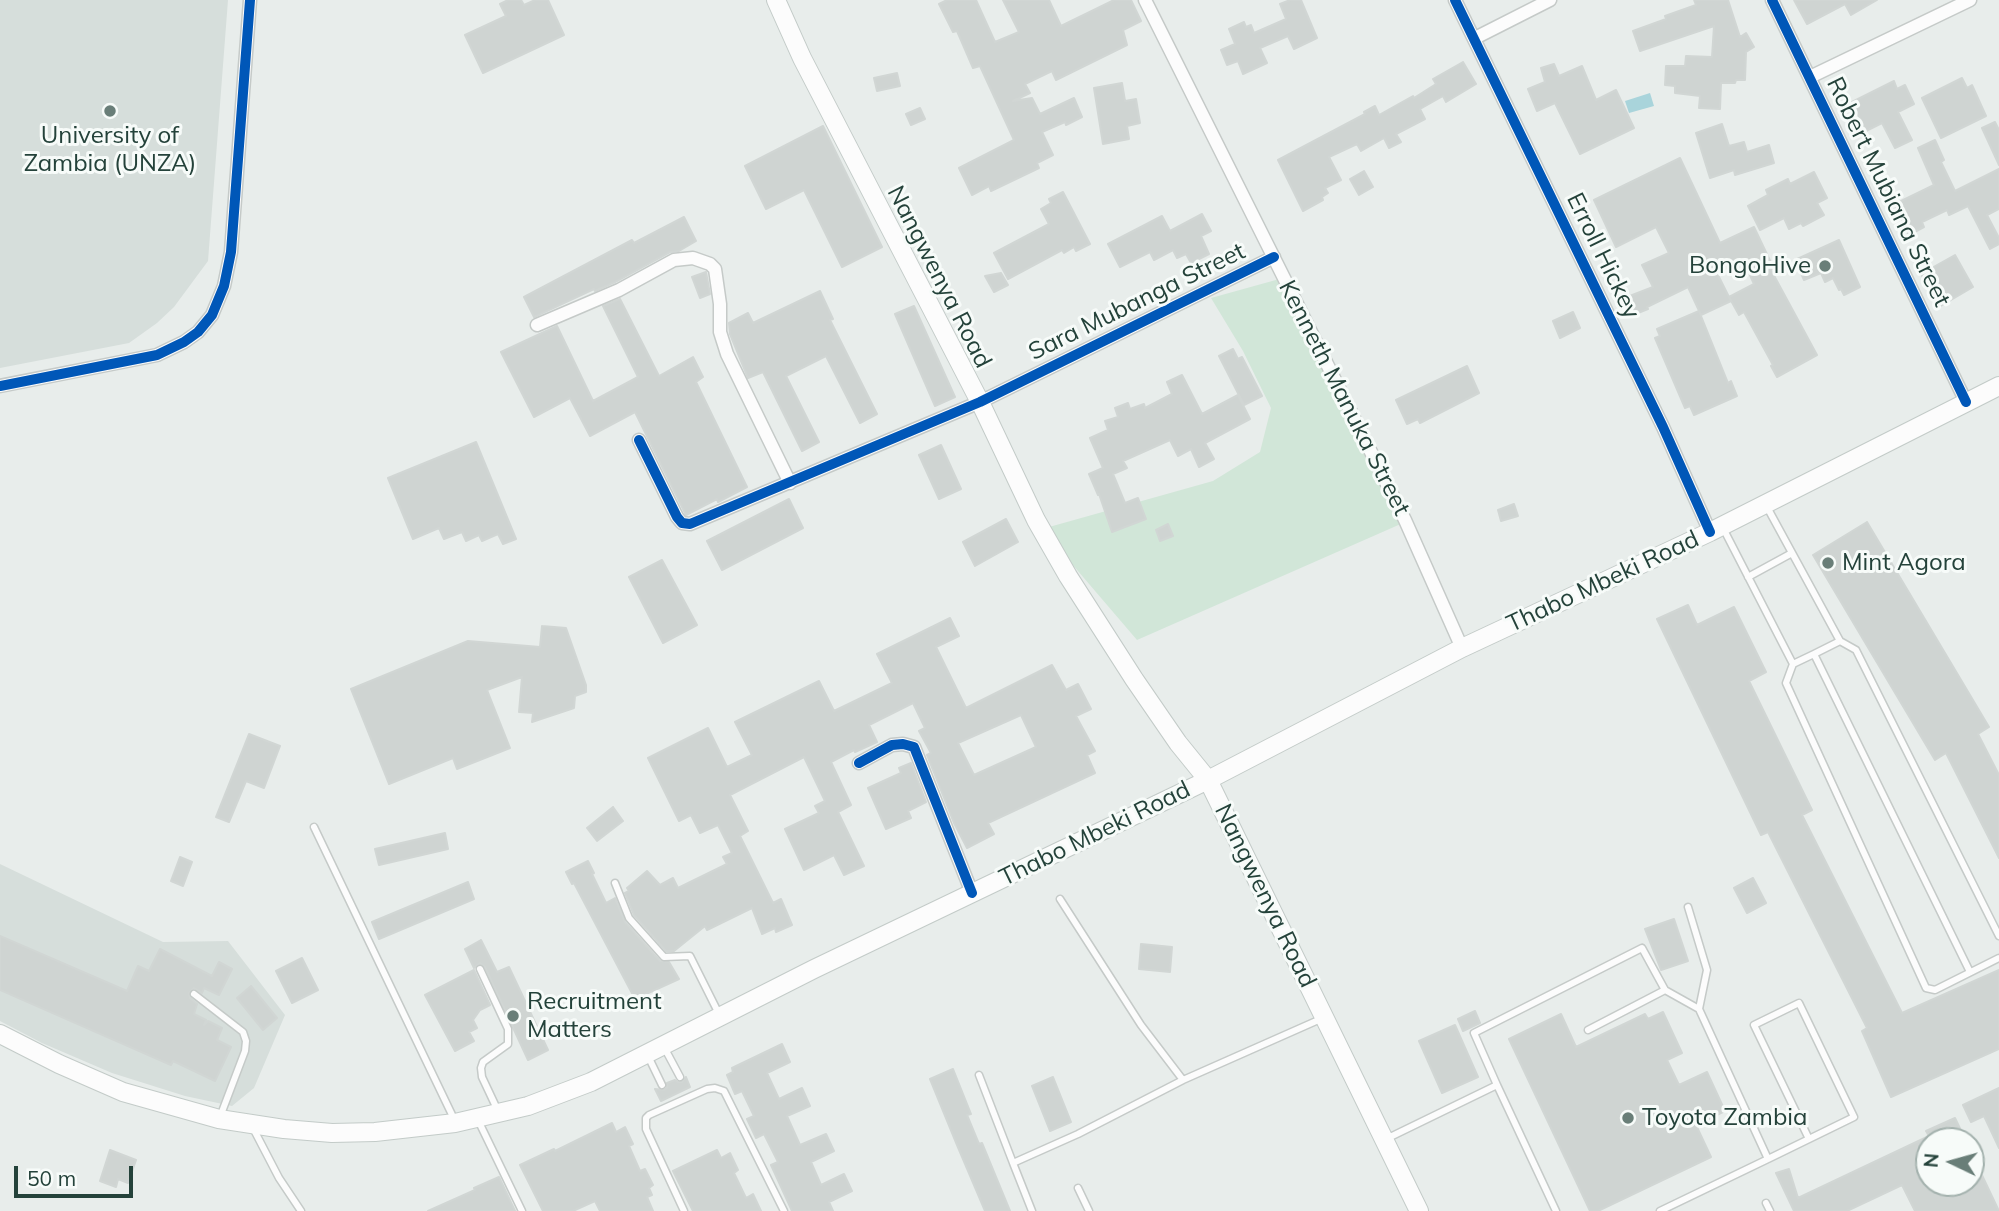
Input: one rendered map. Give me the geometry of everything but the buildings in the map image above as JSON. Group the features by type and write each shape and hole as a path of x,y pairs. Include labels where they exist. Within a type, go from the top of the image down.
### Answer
{"main road":[{"name":"Nangwenya Road","path":"776,0 802,58 980,402 1036,520 1068,576 1134,679 1178,743 1208,780 1419,1211"},
{"name":"Thabo Mbeki Road","path":"0,1034 123,1093 219,1119 251,1124 332,1133 375,1132 455,1123 528,1106 592,1082 814,969 1208,780 1462,648 1716,529 1999,386"}],"street":[{"path":"0,386 157,355 198,332 212,315 224,286 231,252 250,0"},
{"name":"Kenneth Manuka Street","path":"1145,0 1405,520 1462,648"},
{"name":"Erroll Hickey","path":"1455,0 1663,427 1716,529"},
{"path":"1475,38 1550,0"},
{"name":"Robert Mubiana Street","path":"1772,0 1966,402"},
{"path":"1810,77 1970,0"},
{"name":"Sara Mubanga Street","path":"639,440 677,517 682,523 699,522 980,402 1274,257"},
{"path":"537,325 619,290 674,260 694,258 710,264 715,270 720,304 720,332 727,355 790,483"},
{"path":"859,763 892,745 914,747 972,893"}],"lane":[{"path":"1765,504 1840,641 1856,650 1999,936"},
{"path":"1716,529 1748,577 1793,664"},
{"path":"1748,577 1792,553"},
{"path":"1840,641 1793,664 1786,683 1926,988 1935,990 1999,958"},
{"path":"1814,654 1970,972"},
{"path":"314,827 455,1123"},
{"path":"615,883 629,918 664,957 690,956 720,1016"},
{"path":"1060,899 1141,1025 1183,1080"},
{"path":"1688,906 1707,970 1699,1009"},
{"path":"1556,1211 1474,1033 1642,948 1665,990 1699,1009 1768,1159"},
{"path":"480,970 508,1030 508,1044 484,1062 481,1068 482,1077 499,1112"},
{"path":"1588,1030 1665,990"},
{"path":"194,994 243,1032 246,1041 245,1051 219,1119"},
{"path":"1660,1211 1768,1159 1809,1139 1853,1117 1799,1003 1754,1025 1809,1139"},
{"path":"1013,1163 1078,1134 1183,1080 1324,1017"},
{"path":"664,1045 680,1077"},
{"path":"647,1054 662,1085"},
{"path":"979,1075 1031,1211"},
{"path":"1384,1140 1497,1085"},
{"path":"684,1211 645,1123 649,1115 707,1089 715,1088 724,1091 784,1211"},
{"path":"685,1089 689,1097"},
{"path":"668,1097 672,1105"},
{"path":"476,1117 522,1211"},
{"path":"251,1124 279,1178 301,1211"},
{"path":"1078,1188 1089,1211"},
{"path":"1766,1203 1770,1211"}],"shaded area":[{"name":"University of Zambia (UNZA)","path":"0,0 228,0 208,261 174,307 129,343 0,368"},
{"path":"0,864 163,942 228,941 285,1015 254,1088 232,1106 185,1096 112,1073 42,1043 0,1021"}],"green space":[{"path":"1283,278 1403,523 1137,640 1042,529 1213,481 1260,452 1271,408 1243,351 1211,298"}],"water":[{"path":"1650,93 1654,106 1629,113 1625,101"}],"cycle path":[{"path":"0,386 157,355 198,332 212,315 224,286 231,252 250,0"},
{"path":"1455,0 1663,427 1710,532"},
{"path":"1772,0 1966,402"},
{"path":"639,440 677,517 682,523 690,524 980,402 1274,257"},
{"path":"859,763 892,745 914,747 972,893"}],"place":[{"name":"University of Zambia (UNZA)","path":"110,111"},
{"name":"BongoHive","path":"1825,266"},
{"name":"Mint Agora","path":"1828,563"},
{"name":"Recruitment Matters","path":"513,1016"},
{"name":"Toyota Zambia","path":"1628,1118"}]}
